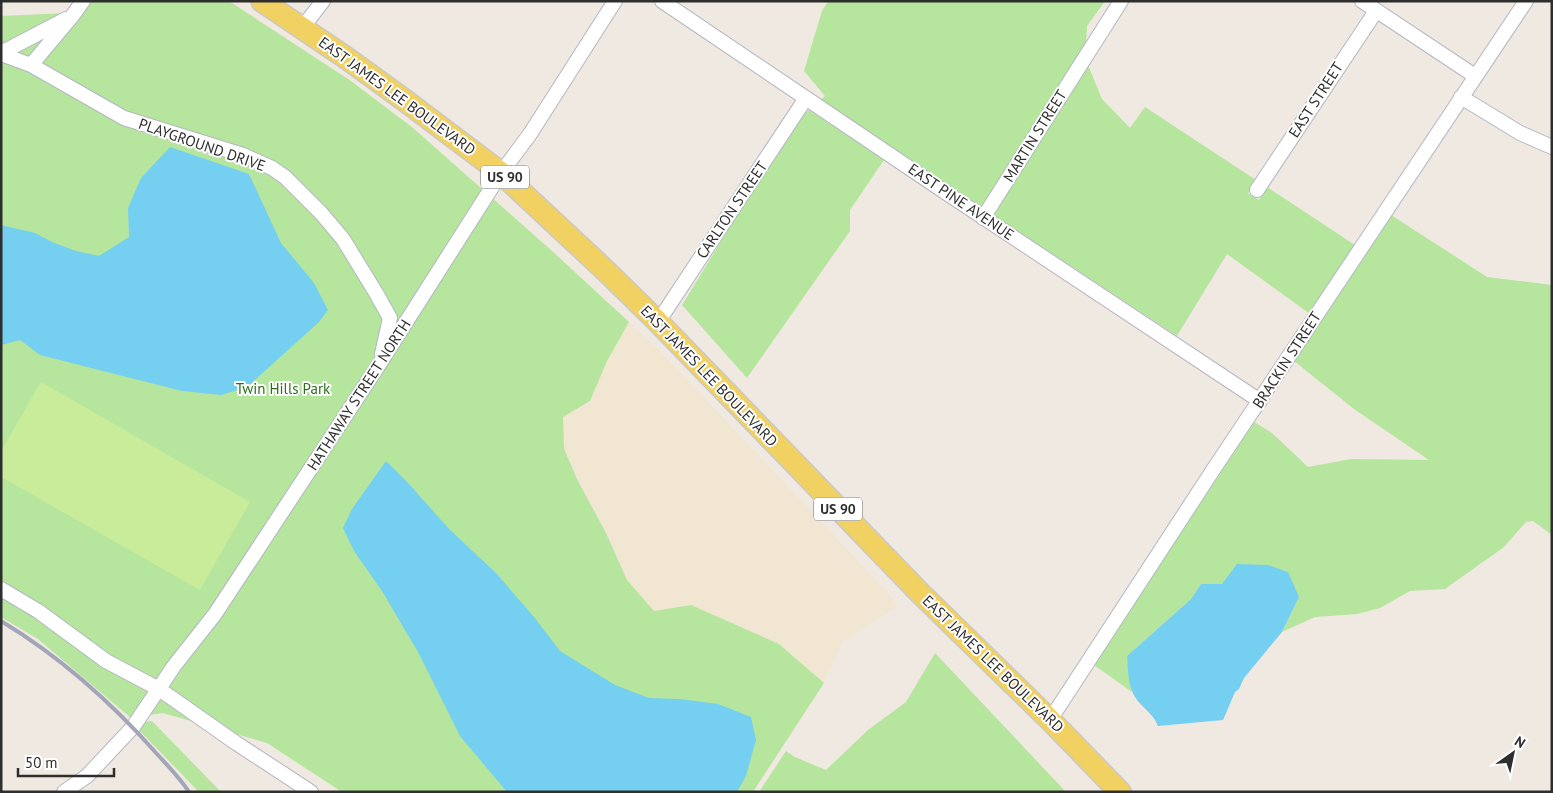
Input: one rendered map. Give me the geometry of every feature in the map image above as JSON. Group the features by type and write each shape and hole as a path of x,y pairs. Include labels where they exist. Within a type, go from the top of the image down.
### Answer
{"main road":[{"name":"EAST JAMES LEE BOULEVARD","path":"262,1 403,99 501,173 658,322 921,594 1050,720 1120,792"}],"street":[{"path":"31,65 73,15 82,1"},
{"path":"302,28 324,1"},
{"name":"HATHAWAY STREET NORTH","path":"64,792 87,776 133,727 174,666 216,614 380,363 501,173 530,134 615,1"},
{"name":"EAST PINE AVENUE","path":"662,1 983,218 1260,401"},
{"name":"MARTIN STREET","path":"983,218 1121,1"},
{"path":"1362,1 1475,76"},
{"name":"BRACKIN STREET","path":"1050,720 1526,1"},
{"name":"EAST STREET","path":"1257,190 1376,10"},
{"path":"1,53 73,15"},
{"name":"PLAYGROUND DRIVE","path":"1,53 31,65 124,118 243,155 272,168 285,177 321,213 343,239 390,318 380,363"},
{"path":"1461,97 1520,133 1552,147"},
{"name":"CARLTON STREET","path":"658,322 806,98"},
{"path":"1,589 38,611 106,661 159,689 236,743 312,792"}],"shaded area":[{"path":"629,322 661,352 888,593 898,606 842,642 824,683 779,644 691,605 654,611 627,580 606,533 578,481 564,448 563,417 590,401 607,361"}],"green space":[{"name":"Twin Hills Park","path":"76,1 229,1 351,81 413,128 629,322 607,361 590,401 563,417 564,449 627,580 654,611 691,605 779,644 824,683 753,792 342,792 267,743 163,713 131,718 38,639 1,617 1,16 68,13"},
{"path":"828,1 1105,1 1087,26 1086,43 982,207 821,100 825,96 804,71 822,11"},
{"path":"1088,65 1102,99 1130,128 1145,107 1256,180 1248,193 1259,200 1267,187 1355,245 1310,314 1227,254 1177,336 993,215"},
{"path":"809,110 884,160 850,210 850,231 747,378 682,305 744,204 804,114"},
{"path":"1391,215 1487,277 1552,285 1552,535 1533,521 1526,522 1504,547 1445,589 1410,591 1380,608 1357,614 1315,617 1282,632 1299,597 1222,585 1201,584 1191,599 1127,656 1132,692 1094,665 1254,422 1272,433 1308,467 1351,459 1429,460 1354,409 1294,361"},
{"path":"41,382 250,502 200,590 1,477 1,451"},
{"path":"935,653 1066,792 759,792 786,751 795,757 826,770 868,730 906,702"},
{"path":"151,721 221,792 199,792 139,730 145,722"}],"water":[{"path":"170,147 249,174 281,243 314,283 328,310 319,322 247,387 221,395 182,391 40,355 20,340 1,345 1,225 35,233 76,251 99,256 129,237 128,208 141,178"},
{"path":"386,461 449,529 496,573 560,651 615,685 649,698 680,699 718,704 751,717 756,740 746,776 737,792 507,792 460,736 418,652 382,591 354,551 343,528 352,509"},
{"path":"1237,564 1268,565 1288,572 1299,597 1282,632 1244,678 1239,689 1235,692 1223,720 1158,726 1153,717 1134,696 1129,678 1127,656 1191,599 1201,584 1222,584"}],"railway":[{"path":"1,621 44,649 84,681 140,735 174,772 189,792"}]}
